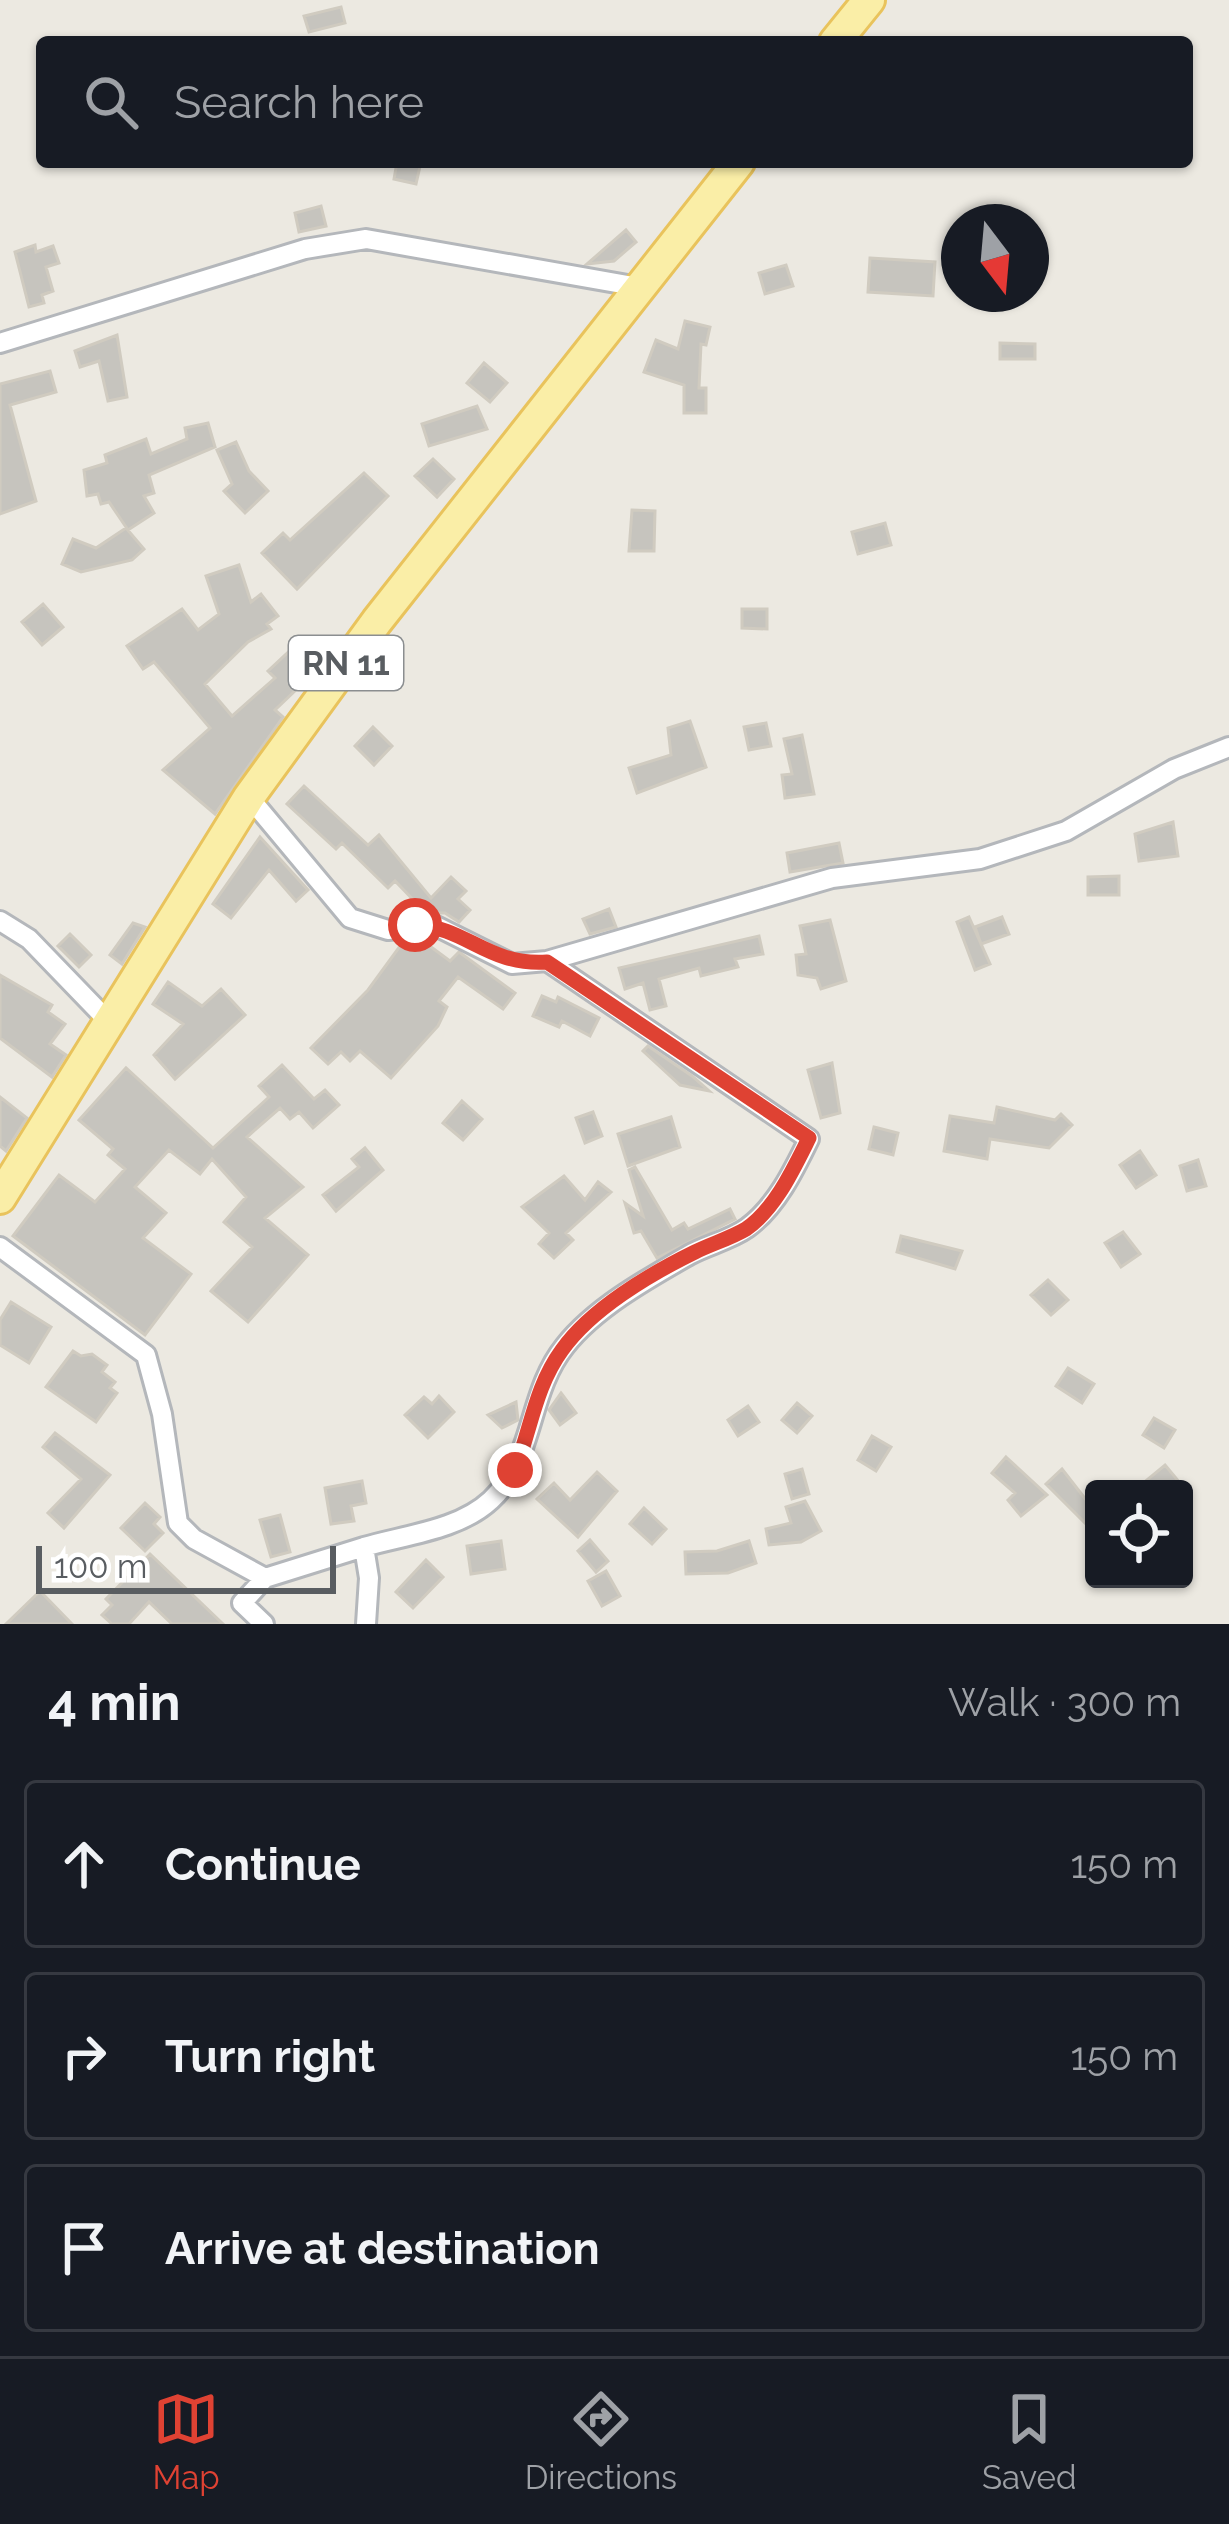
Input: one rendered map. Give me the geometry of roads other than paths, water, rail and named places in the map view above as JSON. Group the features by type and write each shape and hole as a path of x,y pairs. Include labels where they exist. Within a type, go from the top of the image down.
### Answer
{"main road":[{"path":"840,36 869,0"},
{"name":"RN 11","path":"0,1198 112,1025 249,797 377,621 734,168"}],"street":[{"path":"0,343 284,255 366,238 639,286"},
{"path":"249,797 350,918 388,930 436,926 512,964 547,962 832,878 980,859 1066,831 1174,769 1229,747"},
{"path":"0,921 28,939 112,1025"},
{"path":"264,1624 242,1603 265,1578 459,1522 490,1501 515,1470 543,1380 564,1347 592,1318 634,1290 689,1255 746,1228 773,1202 809,1138 547,962"},
{"path":"0,1247 146,1355 162,1414 178,1523 194,1539 265,1578"},
{"path":"364,1546 369,1578 366,1624"}]}
